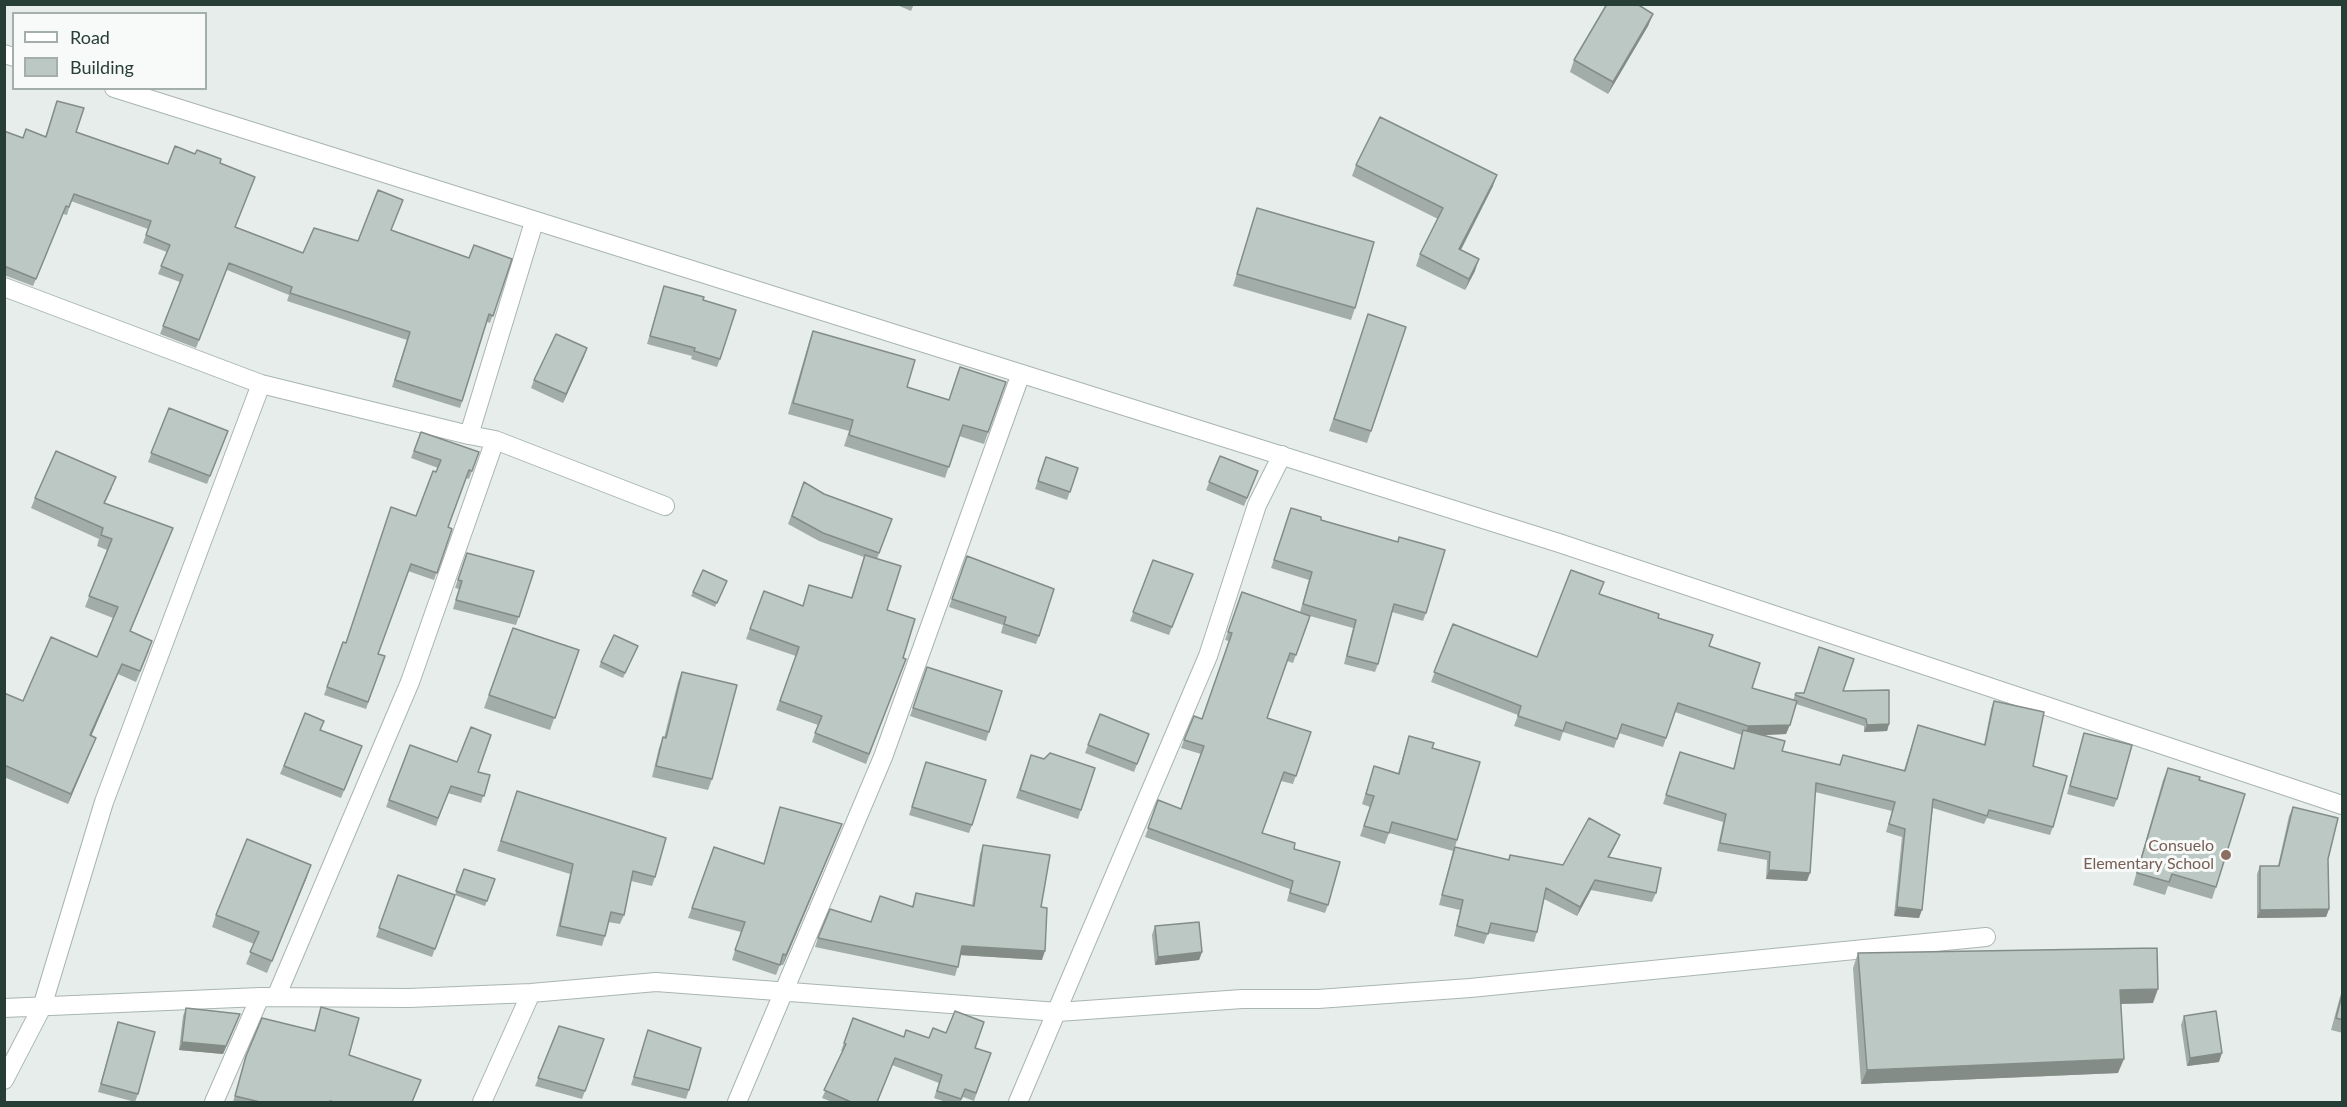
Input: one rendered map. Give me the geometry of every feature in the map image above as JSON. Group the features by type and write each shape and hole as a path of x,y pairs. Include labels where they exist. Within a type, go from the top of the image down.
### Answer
{"street":[{"path":"120,90 1020,376 1282,455 1571,547 2343,805"},
{"path":"469,435 534,222"},
{"path":"4,287 261,384 495,440 665,506"},
{"path":"736,1102 894,729 1020,376"},
{"path":"4,1080 42,1007 104,802 261,384"},
{"path":"214,1102 268,997 410,682 495,440"},
{"path":"1018,1102 1208,656 1257,505 1282,455"},
{"path":"4,1008 268,997 409,998 531,993 656,982 1058,1011 1242,999 1318,999 1470,988 1986,938"},
{"path":"482,1102 531,993"}],"building":[{"path":"1607,4 1637,4 1653,14 1613,82 1574,60"},
{"path":"57,101 84,108 76,132 168,164 175,146 195,154 197,150 221,159 220,163 255,177 235,227 303,253 314,228 358,241 378,190 403,200 391,230 469,258 474,245 512,259 493,316 489,314 462,401 395,380 410,332 290,293 292,287 229,263 199,340 163,326 183,275 161,266 170,245 146,235 151,221 74,194 69,207 66,206 36,279 4,266 4,131 23,138 26,129 46,137"},
{"path":"1380,117 1497,175 1459,249 1479,259 1469,279 1420,254 1443,208 1356,165"},
{"path":"1257,208 1374,242 1355,308 1237,274"},
{"path":"664,286 704,297 703,300 736,310 720,359 694,351 695,348 650,336"},
{"path":"1368,314 1406,327 1371,431 1334,419"},
{"path":"813,331 915,360 907,387 949,400 960,367 1006,382 988,432 963,425 949,467 849,435 853,420 793,403"},
{"path":"556,334 587,348 566,394 534,380"},
{"path":"169,408 228,431 210,476 151,453"},
{"path":"421,432 479,452 472,471 469,470 448,527 452,529 437,573 411,564 378,654 385,656 368,702 327,687 343,642 346,643 391,507 416,516 433,471 436,472 441,460 414,451"},
{"path":"56,451 116,477 104,503 173,528 130,631 152,641 140,671 122,664 90,735 96,738 71,794 4,765 4,693 23,701 51,637 97,657 118,607 89,596 112,539 101,535 103,528 35,498"},
{"path":"1220,456 1258,471 1247,498 1209,482"},
{"path":"1046,457 1078,468 1070,492 1038,481"},
{"path":"804,482 824,494 892,519 879,553 823,533 792,516"},
{"path":"1291,508 1321,517 1321,520 1398,542 1399,537 1445,550 1426,613 1394,604 1378,664 1347,656 1356,620 1303,604 1312,572 1274,560"},
{"path":"467,553 534,571 519,617 456,600 462,581 458,580"},
{"path":"865,555 901,566 887,610 915,619 903,658 906,659 869,754 815,733 822,716 780,701 799,647 750,629 764,591 803,606 809,585 852,598"},
{"path":"967,556 1054,589 1039,636 1004,624 1006,617 952,599"},
{"path":"1153,560 1193,574 1172,627 1133,612"},
{"path":"703,570 727,581 717,603 693,592"},
{"path":"1571,570 1604,582 1599,594 1659,614 1658,618 1713,635 1709,646 1760,663 1752,688 1797,701 1790,725 1748,726 1678,703 1666,738 1622,724 1617,739 1566,722 1563,731 1518,716 1521,706 1434,672 1453,624 1537,657"},
{"path":"1242,592 1310,616 1296,655 1290,653 1267,718 1311,732 1296,776 1284,772 1262,833 1295,843 1294,849 1340,862 1328,905 1290,893 1293,881 1148,828 1158,800 1181,809 1204,746 1184,740 1194,716 1202,719 1232,633 1228,632"},
{"path":"513,628 579,650 555,718 489,695"},
{"path":"614,635 638,646 625,673 601,662"},
{"path":"1819,647 1854,659 1843,691 1889,690 1889,724 1867,725 1866,719 1795,695 1804,693"},
{"path":"927,667 1002,691 989,732 913,708"},
{"path":"682,672 737,685 712,779 656,766 663,737 666,738"},
{"path":"1994,701 2044,712 2033,766 2067,776 2053,827 1989,810 1987,816 1933,799 1922,910 1897,907 1905,829 1889,824 1895,802 1816,783 1810,873 1769,870 1770,852 1720,843 1726,814 1666,795 1680,752 1734,769 1743,730 1785,741 1782,751 1840,765 1843,755 1905,771 1918,725 1985,745"},
{"path":"305,713 324,721 320,730 362,746 344,790 284,766"},
{"path":"1100,714 1149,734 1137,764 1088,745"},
{"path":"471,727 491,735 478,772 490,775 484,796 451,786 438,818 389,800 410,745 457,762"},
{"path":"2084,733 2132,745 2117,799 2070,786"},
{"path":"1409,736 1434,743 1432,748 1480,762 1457,840 1392,822 1389,833 1364,826 1374,796 1366,794 1374,766 1399,774"},
{"path":"1050,753 1095,768 1081,810 1020,790 1031,755 1044,759"},
{"path":"926,762 986,780 972,825 912,807"},
{"path":"2168,768 2245,794 2216,887 2172,874 2169,882 2137,873"},
{"path":"517,791 666,838 655,877 633,871 624,915 611,912 605,936 560,926 573,864 501,841"},
{"path":"780,807 842,824 780,965 735,950 745,922 692,908 714,847 764,864"},
{"path":"2293,807 2338,818 2328,859 2329,909 2260,910 2260,866 2279,866"},
{"path":"1589,818 1620,835 1608,857 1661,868 1656,893 1595,880 1580,907 1546,888 1537,932 1491,923 1488,934 1457,926 1463,900 1442,895 1455,847 1509,860 1510,855 1563,865"},
{"path":"247,839 311,865 272,961 250,952 259,932 216,915"},
{"path":"983,845 1050,855 1041,907 1047,908 1045,951 962,946 958,967 818,938 830,909 871,922 880,896 913,907 916,893 974,906"},
{"path":"464,869 495,879 487,901 456,891"},
{"path":"398,875 455,895 435,949 379,928"},
{"path":"1199,922 1202,952 1158,957 1155,926"},
{"path":"2157,948 2158,989 2120,990 2124,1059 1867,1070 1858,953"},
{"path":"2343,991 2343,1020 2336,1018"},
{"path":"321,1007 359,1018 349,1055 421,1080 412,1102 260,1102 235,1096 246,1056 262,1018 315,1031"},
{"path":"186,1008 240,1014 226,1046 182,1042"},
{"path":"955,1011 984,1022 975,1048 991,1053 976,1093 965,1089 961,1099 937,1091 942,1075 895,1058 877,1102 851,1102 824,1090 846,1044 844,1043 853,1018 904,1037 906,1030 929,1038 933,1028 946,1033"},
{"path":"2216,1011 2222,1053 2190,1058 2184,1016"},
{"path":"118,1022 155,1032 138,1094 101,1084"},
{"path":"559,1026 604,1039 585,1091 538,1078"},
{"path":"648,1030 701,1048 689,1090 634,1077"}],"place":[{"name":"Consuelo Elementary School","path":"2226,855"}]}
